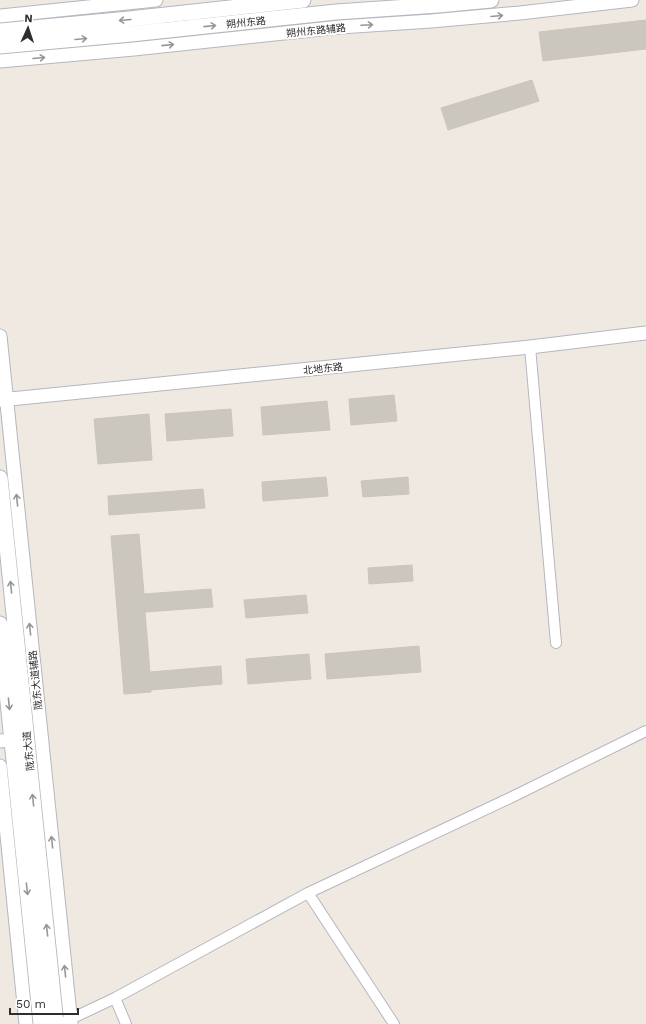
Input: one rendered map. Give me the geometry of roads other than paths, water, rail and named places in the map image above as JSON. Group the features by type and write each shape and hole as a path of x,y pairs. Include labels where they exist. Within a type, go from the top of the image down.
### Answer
{"main road":[{"name":"朔州东路","path":"0,31 303,0"},
{"name":"朔州东路","path":"0,46 131,34 336,12 491,0"},
{"name":"陇东大道","path":"0,478 41,1024"},
{"name":"陇东大道","path":"0,624 20,735 64,1023"}],"street":[{"path":"0,16 156,0"},
{"name":"朔州东路辅路","path":"0,61 134,49 340,27 431,22 520,14 632,0"},
{"name":"北地东路","path":"3,395 530,339 646,325"},
{"name":"北地东路","path":"3,395 530,347 646,333"},
{"name":"陇东大道辅路","path":"0,336 20,735"},
{"path":"530,347 556,643"},
{"path":"64,1023 114,998 308,893 512,797 646,731"},
{"path":"0,766 26,1024"},
{"path":"308,893 394,1024"},
{"path":"114,998 126,1024"}]}
